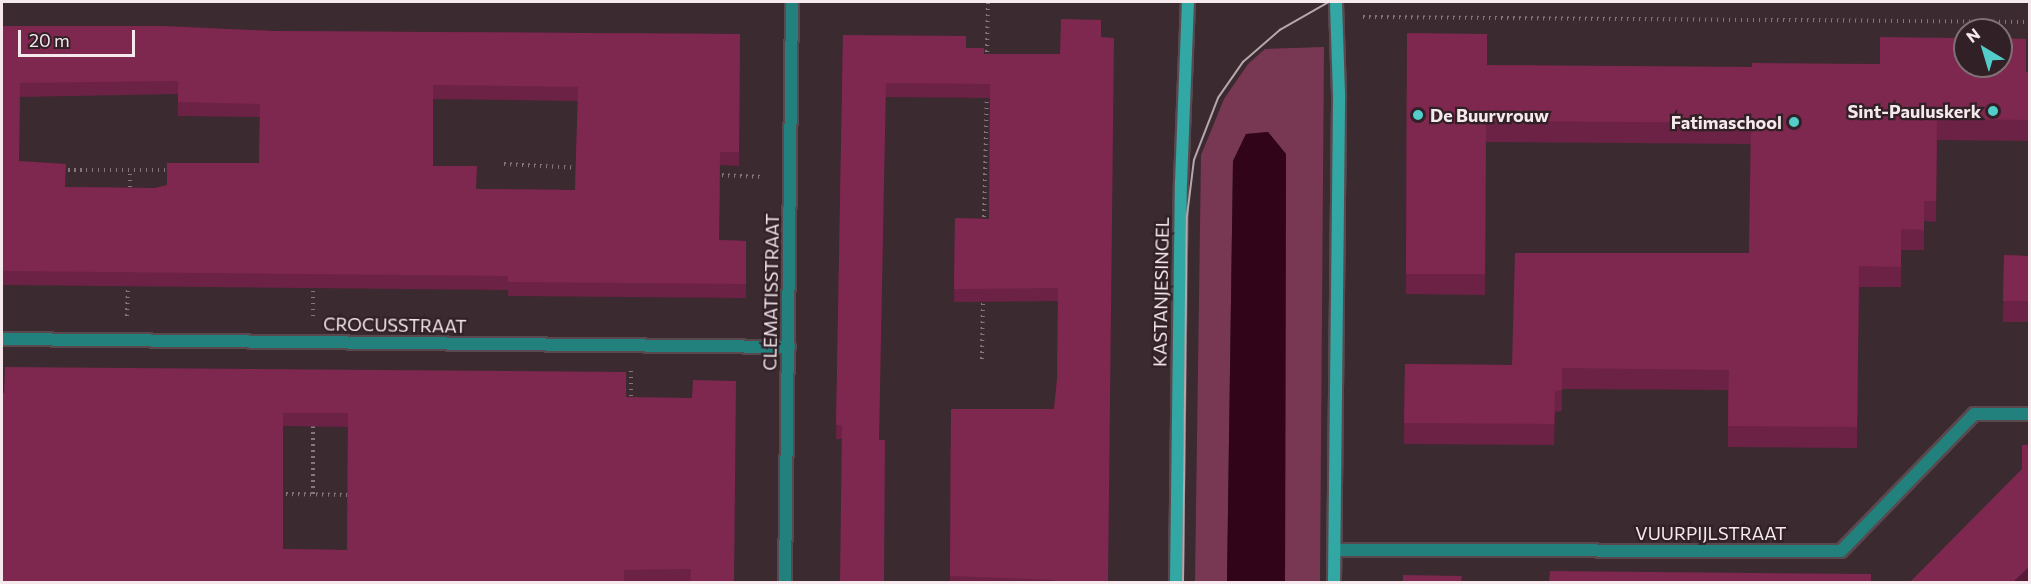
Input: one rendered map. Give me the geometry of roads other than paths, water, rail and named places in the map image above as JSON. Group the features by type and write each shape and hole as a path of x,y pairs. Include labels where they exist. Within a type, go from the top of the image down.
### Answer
{"street":[{"name":"CLEMATISSTRAAT","path":"785,582 792,2"},
{"name":"KASTANJESINGEL","path":"1176,582 1180,183 1188,2"},
{"path":"1334,582 1338,17 1336,2"},
{"name":"CROCUSSTRAAT","path":"2,339 789,347"},
{"name":"VUURPIJLSTRAAT","path":"1335,550 1841,551 1974,414 2030,414"}],"tram line":[{"path":"1183,582 1187,216 1194,160 1218,98 1243,62 1280,30 1329,2"}],"place":[{"name":"Sint-Pauluskerk","path":"1993,111"},
{"name":"De Buurvrouw","path":"1418,115"},
{"name":"Fatimaschool","path":"1794,122"}]}
